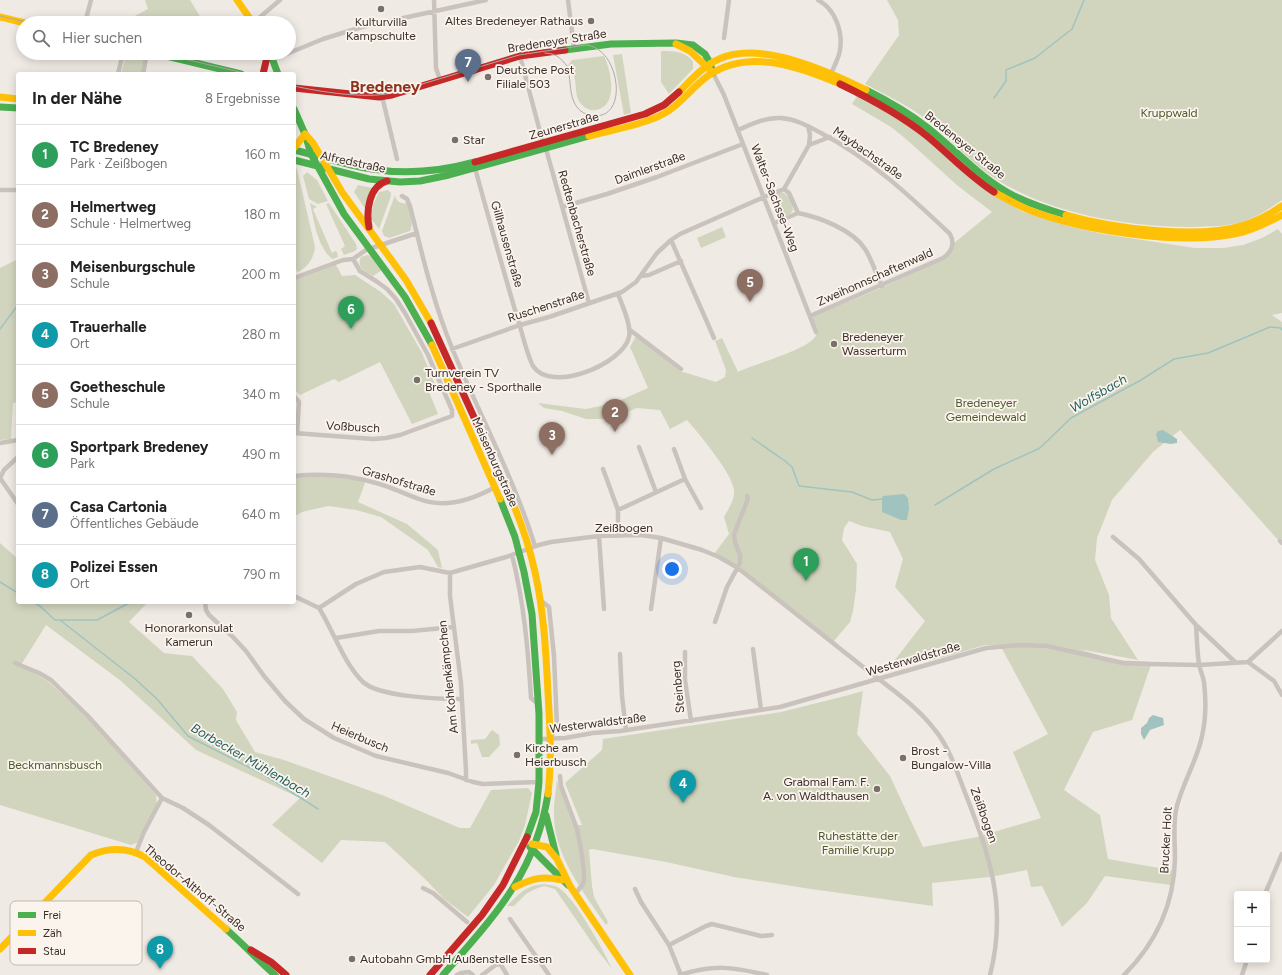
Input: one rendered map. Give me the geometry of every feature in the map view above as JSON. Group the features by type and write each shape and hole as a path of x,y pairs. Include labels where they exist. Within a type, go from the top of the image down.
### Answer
{"main road":[{"path":"237,0 248,16"},
{"path":"0,17 16,21"},
{"name":"Bredeneyer Straße","path":"296,88 358,96 392,95 520,56 611,44 675,44 690,51 708,64 737,53 763,53 795,61 864,88 910,115 975,170 994,184 1030,204 1050,211 1121,227 1179,231 1209,231 1229,229 1254,222 1273,213 1282,206"},
{"path":"183,60 233,72"},
{"path":"264,72 268,60"},
{"path":"272,60 277,72"},
{"name":"Bredeneyer Straße","path":"713,73 735,64 760,61 784,64 828,79 880,104 907,120 989,189 1028,210 1093,228 1146,236 1213,237 1245,232 1261,227 1282,215"},
{"path":"708,64 713,73"},
{"name":"Zeunerstraße","path":"409,182 426,180 475,168 656,110 672,99 697,73 708,64"},
{"name":"Zeunerstraße","path":"406,172 441,170 651,119 663,115 682,101 703,79 713,73"},
{"path":"0,97 16,99"},
{"path":"0,107 16,108"},
{"path":"296,114 305,134 296,146"},
{"name":"Meisenburgstraße","path":"305,134 310,154 344,214 405,297 427,335 495,487 515,537 532,614 540,739 539,782 536,812 526,843 503,885 469,924 430,975"},
{"name":"Meisenburgstraße","path":"305,134 346,197 369,227 414,292 436,331 504,484 524,533 532,548 545,641 550,739 549,791 546,813 535,847 515,887 474,940 443,975"},
{"name":"Alfredstraße","path":"296,150 355,166 382,171 406,172"},
{"name":"Alfredstraße","path":"296,161 339,173 387,181 409,182"},
{"path":"369,227 367,216 376,190 381,183 387,181"},
{"path":"546,813 557,859 570,886"},
{"path":"526,843 535,847 547,847 557,859"},
{"path":"535,847 562,880 576,893 630,975"},
{"name":"Theodor-Althoff-Straße","path":"46,901 91,855 106,849 117,848 136,852 145,857 247,947 272,962 286,975"},
{"path":"515,887 533,878 546,877 562,880"},
{"name":"Theodor-Althoff-Straße","path":"0,949 10,939"},
{"name":"Theodor-Althoff-Straße","path":"247,947 256,959 275,975"}],"street":[{"path":"87,16 91,0"},
{"path":"261,16 280,0"},
{"path":"434,0 436,68 440,80"},
{"path":"296,50 341,32 486,0"},
{"path":"568,0 574,48"},
{"path":"724,38 729,0"},
{"path":"818,0 828,7 834,15 838,22 841,36 840,50 831,74"},
{"name":"Redtenbacherstraße","path":"520,56 589,303"},
{"path":"118,72 121,60"},
{"path":"143,72 146,60"},
{"name":"Walter-Sachsse-Weg","path":"713,73 724,95 738,130 816,332"},
{"path":"382,96 397,159"},
{"name":"Maybachstraße","path":"738,130 761,121 774,118 794,120 808,126 840,143 878,170 917,202 950,234"},
{"path":"798,213 789,193 784,189 809,145 810,135 808,126"},
{"path":"809,145 830,137"},
{"name":"Daimlerstraße","path":"562,207 657,177 743,144"},
{"name":"Gillhausenstraße","path":"475,168 533,366 542,374 553,378 568,377 582,373 607,362 625,347 630,330"},
{"name":"Ruschenstraße","path":"452,349 520,325 618,294 631,287 641,276 657,253 680,234 784,189"},
{"path":"0,190 16,190"},
{"name":"Meisenburgstraße","path":"402,196 407,199 410,206 432,292 452,349 528,524 532,548"},
{"path":"774,223 798,213 818,219 839,228 860,242 866,250 882,286"},
{"path":"296,277 343,260 353,259 371,249 417,233"},
{"name":"Zweihonnschaftenwald","path":"810,316 882,286 948,255 953,245 950,234"},
{"path":"671,240 714,338"},
{"name":"Meisenburgstraße","path":"353,259 360,271 387,289 405,312 428,355 452,410 452,416"},
{"name":"Ruschenstraße","path":"641,276 680,261"},
{"path":"618,294 630,330 681,368"},
{"name":"Voßbusch","path":"296,398 299,402 296,433 386,438 400,435 452,416"},
{"path":"0,443 16,440"},
{"path":"639,447 656,492"},
{"path":"674,449 684,479 701,508"},
{"path":"16,459 0,475 0,478 16,501"},
{"path":"603,469 618,510 618,536"},
{"name":"Grashofstraße","path":"296,476 317,474 346,476 378,483 419,500 439,504 448,504 464,500 495,487"},
{"path":"618,510 684,479"},
{"path":"715,622 727,587 738,568 740,555 734,536 748,499 747,496"},
{"name":"Zeißbogen","path":"519,553 551,542 599,536 641,535 661,538 702,550 719,557 738,568 918,712 935,730 948,752 971,808 991,866 997,903 996,946 990,975"},
{"path":"599,536 604,609"},
{"path":"1113,537 1139,559 1196,625 1236,662"},
{"path":"651,609 661,538"},
{"path":"319,608 356,584 384,572 420,567 450,573 519,553"},
{"name":"Meisenburgstraße","path":"512,555 522,600 529,657 531,698 539,705"},
{"name":"Am Kohlenkämpchen","path":"450,573 450,596 462,699 466,780"},
{"path":"296,597 319,608 362,682 372,688 411,696 462,699"},
{"name":"Heierbusch","path":"205,604 206,610 209,615 246,651 285,701 315,727 334,738 376,756 436,770 483,784 539,782"},
{"name":"Brucker Holt","path":"1124,975 1137,961 1155,935 1167,912 1172,895 1176,812 1180,795 1198,754 1204,727 1204,682 1199,665 1196,625"},
{"path":"336,638 379,631 412,631 454,627"},
{"path":"1282,631 1248,662 1274,681 1282,695"},
{"name":"Westerwaldstraße","path":"540,739 565,738 626,730 780,707 986,648 1022,645 1047,646 1123,663 1199,665 1248,662"},
{"path":"753,649 761,710"},
{"name":"Steinberg","path":"685,652 685,680 691,720"},
{"path":"620,654 622,696 626,730"},
{"path":"15,663 39,673 51,680 87,715 162,798 182,808 209,826 298,894"},
{"path":"560,776 579,839 584,872 583,884 576,893"},
{"path":"136,852 144,832 162,798"},
{"path":"1267,891 1282,854"},
{"path":"423,888 438,898 469,924 474,931 474,940"},
{"path":"635,889 641,902 669,945 681,975 703,969 724,967 767,975"},
{"path":"510,919 549,975"},
{"path":"669,945 712,924 761,936 772,935"},
{"path":"1242,975 1246,963"},
{"path":"482,975 497,964 501,965 507,975"},
{"path":"457,975 469,972 473,975"}],"green space":[{"path":"145,0 190,0 200,16 135,16 148,9"},
{"name":"Kruppwald","path":"887,0 1282,0 1282,200 1260,214 1239,223 1191,227 1141,224 1090,216 1065,210 1018,191 996,179 979,167 932,124 916,112 865,84 899,35 898,20"},
{"path":"661,51 683,54 690,58 693,62 693,69 669,94 661,82"},
{"path":"622,54 631,113 624,115 613,55"},
{"path":"604,56 611,78 610,95 608,102 603,107 596,110 590,110 579,102 574,76 568,65 572,60"},
{"path":"125,60 145,60 142,72 122,72"},
{"name":"Bredeneyer Gemeindewald","path":"857,96 897,117 921,135 978,185 1023,212 1072,227 1103,234 1195,248 1223,248 1243,245 1262,238 1278,229 1282,234 1282,313 1272,315 1282,322 1282,538 1279,541 1180,430 1153,452 1112,500 1097,538 1095,560 1109,595 1111,618 1138,660 1079,649 1114,660 1152,662 1132,720 1093,732 1064,790 1100,815 1108,859 1176,871 1171,885 1105,876 1087,903 1062,927 1042,886 1031,887 1027,870 990,877 932,883 933,906 734,877 666,862 592,849 589,850 594,897 608,922 606,925 580,887 565,860 559,846 554,812 557,780 574,825 582,825 565,783 602,750 603,739 781,712 863,691 857,734 890,776 923,847 977,837 1041,818 1013,752 1048,734 1000,645 985,645 948,656 887,670 925,621 895,587 903,559 890,532 862,526 849,521 844,528 842,540 857,564 856,590 850,622 833,642 739,569 714,554 729,534 724,517 732,501 734,491 728,475 722,465 687,420 670,429 660,410 637,408 609,419 586,419 562,411 544,408 538,403 586,409 614,403 648,388 630,347 636,336 680,371 716,382 725,377 726,370 715,341 722,338 738,372 791,352 810,342 815,337 816,330 812,317 881,288 943,259 954,243 992,212 958,186 891,127 852,104"},
{"path":"296,168 315,247 313,255 307,266 301,271 297,272"},
{"path":"307,172 317,180 328,201 318,204 309,199 303,176"},
{"path":"358,185 373,188 366,210 354,192"},
{"path":"388,190 391,193 391,196 379,229 371,219 373,205 379,192"},
{"path":"781,192 787,195 793,210 790,214 778,219 769,197"},
{"path":"395,195 399,202 408,203 412,224 410,231 389,238 384,236 382,231"},
{"path":"310,203 317,207 313,209 332,253 335,251 337,252 338,257 333,259 331,258 322,246 319,240"},
{"path":"329,203 356,244 357,249 355,251 344,255 341,249 345,246 326,204"},
{"path":"722,227 726,237 701,248 697,238"},
{"path":"367,255 371,256 382,270 373,276 360,267 361,257"},
{"path":"16,260 16,402 13,403 11,439 0,440 0,268"},
{"path":"335,263 342,276 355,275 381,292 394,304 422,353 435,384 427,387 438,414 412,424 380,362 339,382 334,379 300,395 296,392 296,278"},
{"path":"323,475 366,480 358,502 407,524 438,550 442,568 438,567 428,550 381,517 356,510 328,506 302,512 296,516 296,477"},
{"name":"Beckmannsbusch","path":"0,543 16,557 16,604 146,604 129,622 164,653 192,656 223,689 237,712 236,720 255,752 284,760 382,795 460,828 470,828 491,790 528,788 532,793 525,825 519,841 494,885 468,917 443,898 385,842 341,840 322,863 272,825 300,798 196,750 121,681 46,625 21,665 49,682 86,716 156,795 157,804 139,842 131,845 0,805"},
{"path":"492,730 499,735 500,745 489,757 482,757 477,743 471,744 471,740 485,739"},
{"path":"544,884 559,888 573,902 603,950 612,969 555,889 544,886 535,889 526,894 514,906 507,906 527,888"}],"water":[{"path":"1163,430 1177,439 1177,443 1171,444 1158,442 1156,434 1158,431"},
{"path":"904,494 908,498 909,509 907,520 901,520 882,512 883,496"},
{"path":"1153,715 1163,718 1164,725 1150,730 1144,740 1141,734 1141,728"}],"waterway":[{"path":"994,98 1006,81 1006,70 1035,58 1072,29 1084,0"},
{"path":"0,329 16,308"},
{"name":"Wolfsbach","path":"935,505 994,469 1040,448 1071,418 1141,380 1174,359 1208,353 1270,327 1281,328 1282,330"},
{"name":"Wolfsbach","path":"752,438 792,467 799,486 852,492 872,500 882,499"},
{"name":"Borbecker Mühlenbach","path":"0,582 16,592"},
{"name":"Borbecker Mühlenbach","path":"36,604 55,620 60,620 134,678 157,699 188,736 266,776 318,809"},
{"path":"61,620 97,620 127,604"}],"tram line":[{"path":"0,16 16,20"},
{"path":"296,86 343,94 381,95 519,55 586,45 598,49 607,58 613,71 616,84 616,98 611,108 603,115 585,114 579,109 575,105 572,98 567,66"},
{"path":"545,53 550,53 557,56 570,70"},
{"path":"189,60 240,72"}],"traffic: fast":[{"path":"565,50 611,44 676,43 693,45 705,54 713,73"},
{"path":"183,60 233,72"},
{"path":"273,60 277,72"},
{"path":"866,90 882,98 921,123 980,174 1002,189 1027,202 1066,215"},
{"path":"0,107 16,108"},
{"path":"296,114 305,134 311,154 344,214 405,297 432,345"},
{"path":"296,161 369,179 400,182 420,181 449,175 589,136"},
{"path":"296,151 342,163 398,172 437,170 475,162"},
{"path":"500,499 515,537 524,572 532,614 539,714 539,782 536,812 527,837"},
{"path":"443,975 495,913 510,893 523,871 542,823 548,794"},
{"path":"546,815 556,855"},
{"path":"530,847 568,885"},
{"path":"226,929 275,975"}],"traffic: slow":[{"path":"237,0 248,16"},
{"path":"0,17 16,21"},
{"path":"676,44 690,51 710,70"},
{"path":"679,92 713,62 736,54 754,53 774,55 794,60 833,74 866,90"},
{"path":"589,136 639,124 657,117 671,109 709,75 725,67 741,63 775,63 808,72 840,84"},
{"path":"0,97 16,99"},
{"path":"296,145 305,134"},
{"path":"307,136 313,143 342,192 406,280 431,323"},
{"path":"994,192 1029,210 1052,218 1106,230 1165,237 1193,238 1220,236 1243,232 1263,225 1282,215"},
{"path":"1066,215 1130,228 1180,232 1203,232 1244,225 1264,217 1282,206"},
{"path":"432,345 500,499"},
{"path":"509,494 530,552 543,617 550,731 550,769 548,794"},
{"path":"532,844 547,847 557,859 570,886 630,975"},
{"path":"46,901 91,855 112,849 132,851 145,857 226,929"},
{"path":"515,887 543,878 562,880"},
{"path":"0,949 10,939"}],"traffic: jam":[{"path":"296,88 379,97 392,95 520,56 565,50"},
{"path":"263,72 266,60"},
{"path":"840,84 907,121 927,136 976,179 994,192"},
{"path":"475,162 645,114 664,105 679,92"},
{"path":"369,227 368,214 370,200 376,188 387,181"},
{"path":"431,323 509,494"},
{"path":"430,975 482,915 503,885 527,837"},
{"path":"251,950 271,962 286,975"}],"place":[{"name":"Kulturvilla Kampschulte","path":"381,9"},
{"name":"Altes Bredeneyer Rathaus","path":"591,21"},
{"name":"Deutsche Post Filiale 503","path":"488,77"},
{"name":"Casa Cartonia","path":"468,82"},
{"name":"Star","path":"455,140"},
{"name":"Goetheschule","path":"750,302"},
{"name":"Sportpark Bredeney","path":"351,329"},
{"name":"Bredeneyer Wasserturm","path":"834,344"},
{"name":"Turnverein TV Bredeney - Sporthalle","path":"417,380"},
{"name":"Helmertweg","path":"615,432"},
{"name":"Meisenburgschule","path":"552,455"},
{"name":"TC Bredeney","path":"806,581"},
{"name":"Honorarkonsulat Kamerun","path":"189,615"},
{"name":"Kirche am Heierbusch","path":"517,755"},
{"name":"Brost - Bungalow-Villa","path":"903,758"},
{"name":"Grabmal Fam. F. A. von Waldthausen","path":"877,789"},
{"name":"Trauerhalle","path":"683,803"},
{"name":"Autobahn GmbH Außenstelle Essen","path":"352,959"},
{"name":"Polizei Essen","path":"160,969"}],"district":[{"name":"Bredeney","path":"385,86"}],"park label":[{"name":"Ruhestätte der Familie Krupp","path":"858,843"}]}
